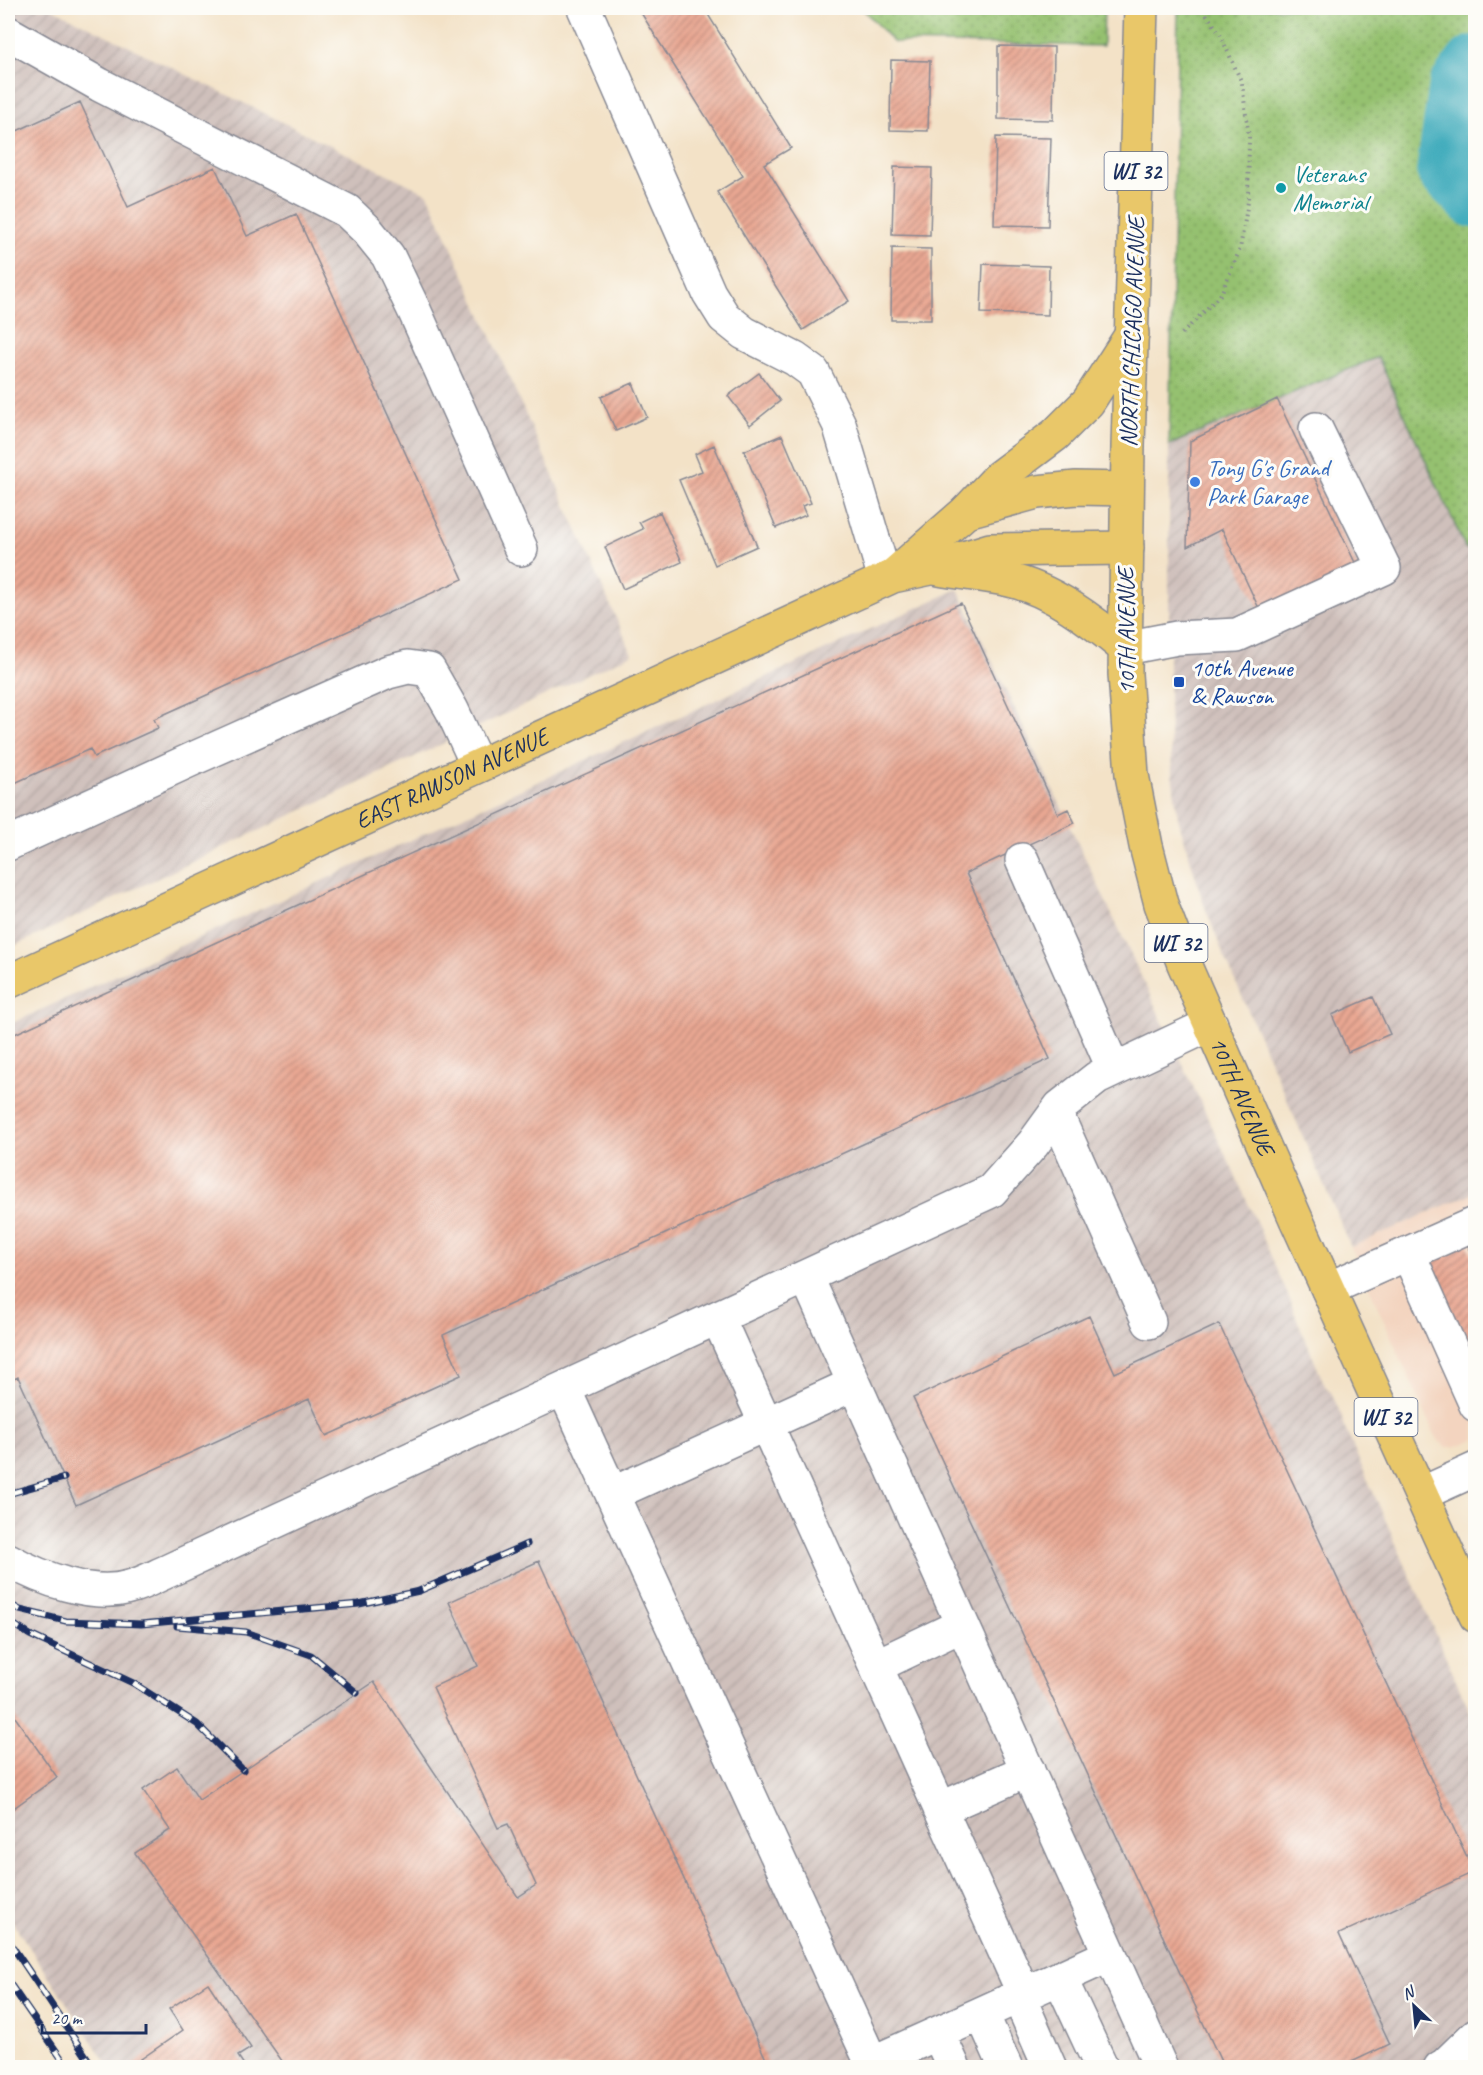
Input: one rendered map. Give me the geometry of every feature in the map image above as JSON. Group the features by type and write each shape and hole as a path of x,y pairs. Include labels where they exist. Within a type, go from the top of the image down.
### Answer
{"main road":[{"name":"NORTH CHICAGO AVENUE","path":"1126,548 1141,8"},
{"path":"966,512 999,477 1055,435 1088,402 1132,334"},
{"name":"EAST RAWSON AVENUE","path":"889,578 966,512 1037,492 1076,488 1127,489"},
{"name":"EAST RAWSON AVENUE","path":"8,982 889,578 990,550 1126,548"},
{"name":"10TH AVENUE","path":"1126,548 1125,648 1127,720 1132,775 1146,846 1161,904 1211,1024 1328,1289 1476,1616"},
{"path":"931,568 1011,580 1060,601 1094,622 1125,648"}],"street":[{"path":"584,8 709,293 724,317 744,333 795,359 813,372 823,390 839,424 889,578"},
{"path":"8,33 100,85 346,211 367,230 388,256 521,549"},
{"path":"1125,648 1177,638 1237,635 1384,568 1316,429"},
{"path":"8,844 292,714 388,672 408,667 429,670 452,710 478,766"},
{"path":"1022,860 1114,1070"},
{"path":"8,1560 71,1586 107,1590 129,1588 807,1278 991,1191 1033,1144 1060,1107 1097,1078 1211,1024"},
{"path":"1056,1113 1149,1322"},
{"path":"1328,1289 1474,1224 1476,1228"},
{"path":"1408,1253 1476,1405"},
{"path":"807,1278 1161,2067"},
{"path":"718,1318 940,1809 1050,2067"},
{"path":"612,1494 854,1384"},
{"path":"564,1389 873,2065 1110,1955"},
{"path":"1421,1494 1476,1469"},
{"path":"876,1666 963,1625"},
{"path":"940,1809 1028,1770"},
{"path":"1060,1978 1102,2067"},
{"path":"982,2014 1006,2067"},
{"path":"938,2033 954,2067"},
{"path":"1440,2067 1445,2065 1476,2035"}],"path":[{"path":"1182,334 1221,294 1240,249 1248,202 1249,138 1242,83 1219,32 1202,8"}],"shaded area":[{"path":"8,8 51,8 428,194 632,654 8,949"},
{"path":"1378,357 1466,549 1475,544 1475,1192 1351,1247 1220,946 1203,902 1178,818 1172,774 1169,710 1169,445"},
{"path":"958,589 1244,1194 1325,1386 1331,1392 1475,1723 1475,2067 109,2067 8,1915 8,1025"},
{"path":"1475,1192 1475,1439 1454,1447 1446,1447 1433,1431 1351,1247"}],"green space":[{"path":"862,8 1104,8 1103,46 893,42"},
{"path":"1178,8 1475,8 1475,544 1466,549 1378,357 1169,445"}],"building":[{"path":"638,8 704,8 791,148 764,164 849,301 803,330 717,192 743,176"},
{"path":"998,46 1054,47 1053,120 998,119"},
{"path":"891,60 930,61 928,131 890,130"},
{"path":"80,102 128,207 215,167 247,236 296,214 463,579 154,719 158,728 94,757 90,749 8,786 8,135"},
{"path":"996,137 1051,138 1048,226 994,225"},
{"path":"894,167 932,168 930,235 892,234"},
{"path":"892,248 931,249 931,320 891,320"},
{"path":"983,264 1049,266 1048,315 981,313"},
{"path":"759,373 780,401 750,425 728,396"},
{"path":"633,383 647,417 616,431 601,397"},
{"path":"1277,399 1359,571 1263,617 1222,529 1187,547 1190,441"},
{"path":"782,435 811,503 802,506 806,515 776,528 744,451"},
{"path":"714,445 757,546 715,565 679,480 702,471 695,454"},
{"path":"660,512 682,562 623,589 605,547 643,529 639,522"},
{"path":"961,603 1058,814 1068,809 1075,823 966,873 1050,1059 443,1335 461,1375 326,1436 309,1399 76,1505 18,1377 8,1382 8,1037"},
{"path":"1373,997 1390,1034 1348,1052 1332,1015"},
{"path":"1462,1232 1476,1263 1476,1381 1420,1251"},
{"path":"1089,1316 1115,1373 1219,1324 1474,1872 1339,1934 1390,2044 1339,2068 1224,2068 913,1398"},
{"path":"539,1561 770,2068 287,2068 135,1853 170,1830 143,1790 177,1767 199,1800 374,1682 518,1897 536,1885 508,1824 498,1828 433,1687 478,1666 449,1602"},
{"path":"8,1707 57,1777 8,1812"},
{"path":"208,1983 251,2048 238,2056 246,2068 128,2068 183,2030 169,2009"}],"waterway":[{"path":"1476,66 1460,88 1448,169 1476,197"}],"railway":[{"path":"8,1494 64,1478"},
{"path":"8,1603 20,1610 66,1621 141,1624 359,1604 419,1591 527,1544"},
{"path":"8,1621 30,1635 133,1683 197,1724 243,1770"},
{"path":"177,1626 246,1632 311,1655 357,1693"},
{"path":"8,1940 94,2068"},
{"path":"8,1981 68,2068"},
{"path":"8,2053 17,2068"}],"place":[{"name":"Veterans Memorial","path":"1281,188"},
{"name":"Tony G's Grand Park Garage","path":"1195,482"},
{"name":"10th Avenue & Rawson","path":"1179,682"}]}
